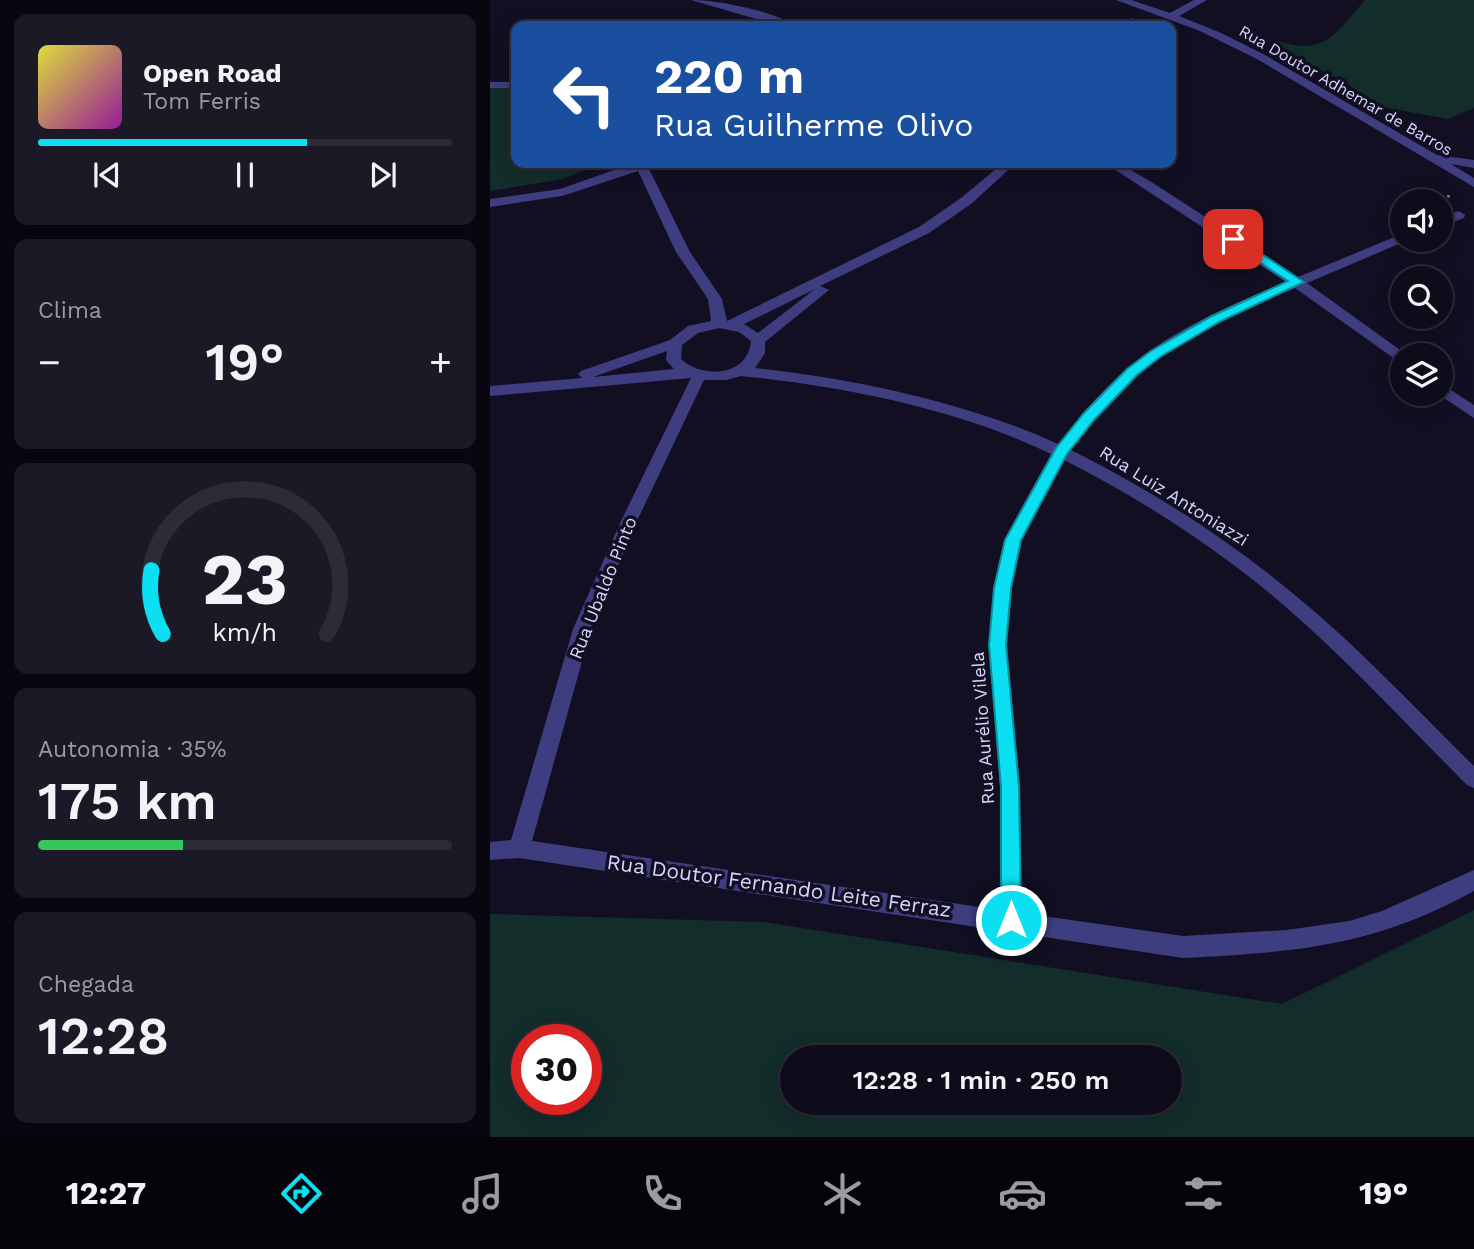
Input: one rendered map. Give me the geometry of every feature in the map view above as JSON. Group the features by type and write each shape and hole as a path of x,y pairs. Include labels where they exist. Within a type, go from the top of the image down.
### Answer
{"street":[{"path":"696,0 731,7 774,21"},
{"name":"Rua Doutor Adhemar de Barros","path":"1121,0 1172,16 1229,41 1356,111 1474,183"},
{"path":"1172,16 1202,0"},
{"path":"490,85 511,85"},
{"path":"1433,158 1474,164"},
{"path":"490,203 562,192 631,168"},
{"path":"645,168 683,252 715,299 725,324 752,333 758,340"},
{"path":"560,383 675,343 693,330 725,324 850,269 924,230 966,201 1004,168"},
{"path":"1120,168 1169,197 1297,282 1390,350"},
{"path":"1453,218 1459,215"},
{"name":"Rua Aurélio Vilela","path":"1011,920 1010,787 998,645 1003,588 1013,540 1061,451 1089,416 1132,372 1156,354 1239,306 1390,244"},
{"path":"490,391 560,383 693,375 724,376 739,371 756,356 758,340 850,269"},
{"path":"675,343 673,360 678,367 693,375"},
{"name":"Rua Luiz Antoniazzi","path":"739,371 801,377 931,407 1000,427 1061,451 1145,498 1228,551 1308,615 1474,779"},
{"name":"Rua Ubaldo Pinto","path":"519,849 582,629 693,375"},
{"path":"1453,398 1474,413"},
{"name":"Rua Doutor Fernando Leite Ferraz","path":"490,851 519,849 1183,947 1291,940 1350,930 1437,900 1474,880"}],"green space":[{"path":"1365,0 1474,0 1474,108 1448,119 1377,106 1347,83 1289,55 1272,39 1289,44 1316,45 1345,24"},
{"path":"511,87 511,168 589,168 563,179 490,191 490,88"},
{"path":"1474,910 1474,1137 490,1137 490,914 764,922 1282,1004"}],"route":[{"path":"1011,920 1010,787 998,645 1003,588 1013,540 1061,451 1089,416 1132,372 1193,331 1239,306 1297,282 1233,239"}]}
